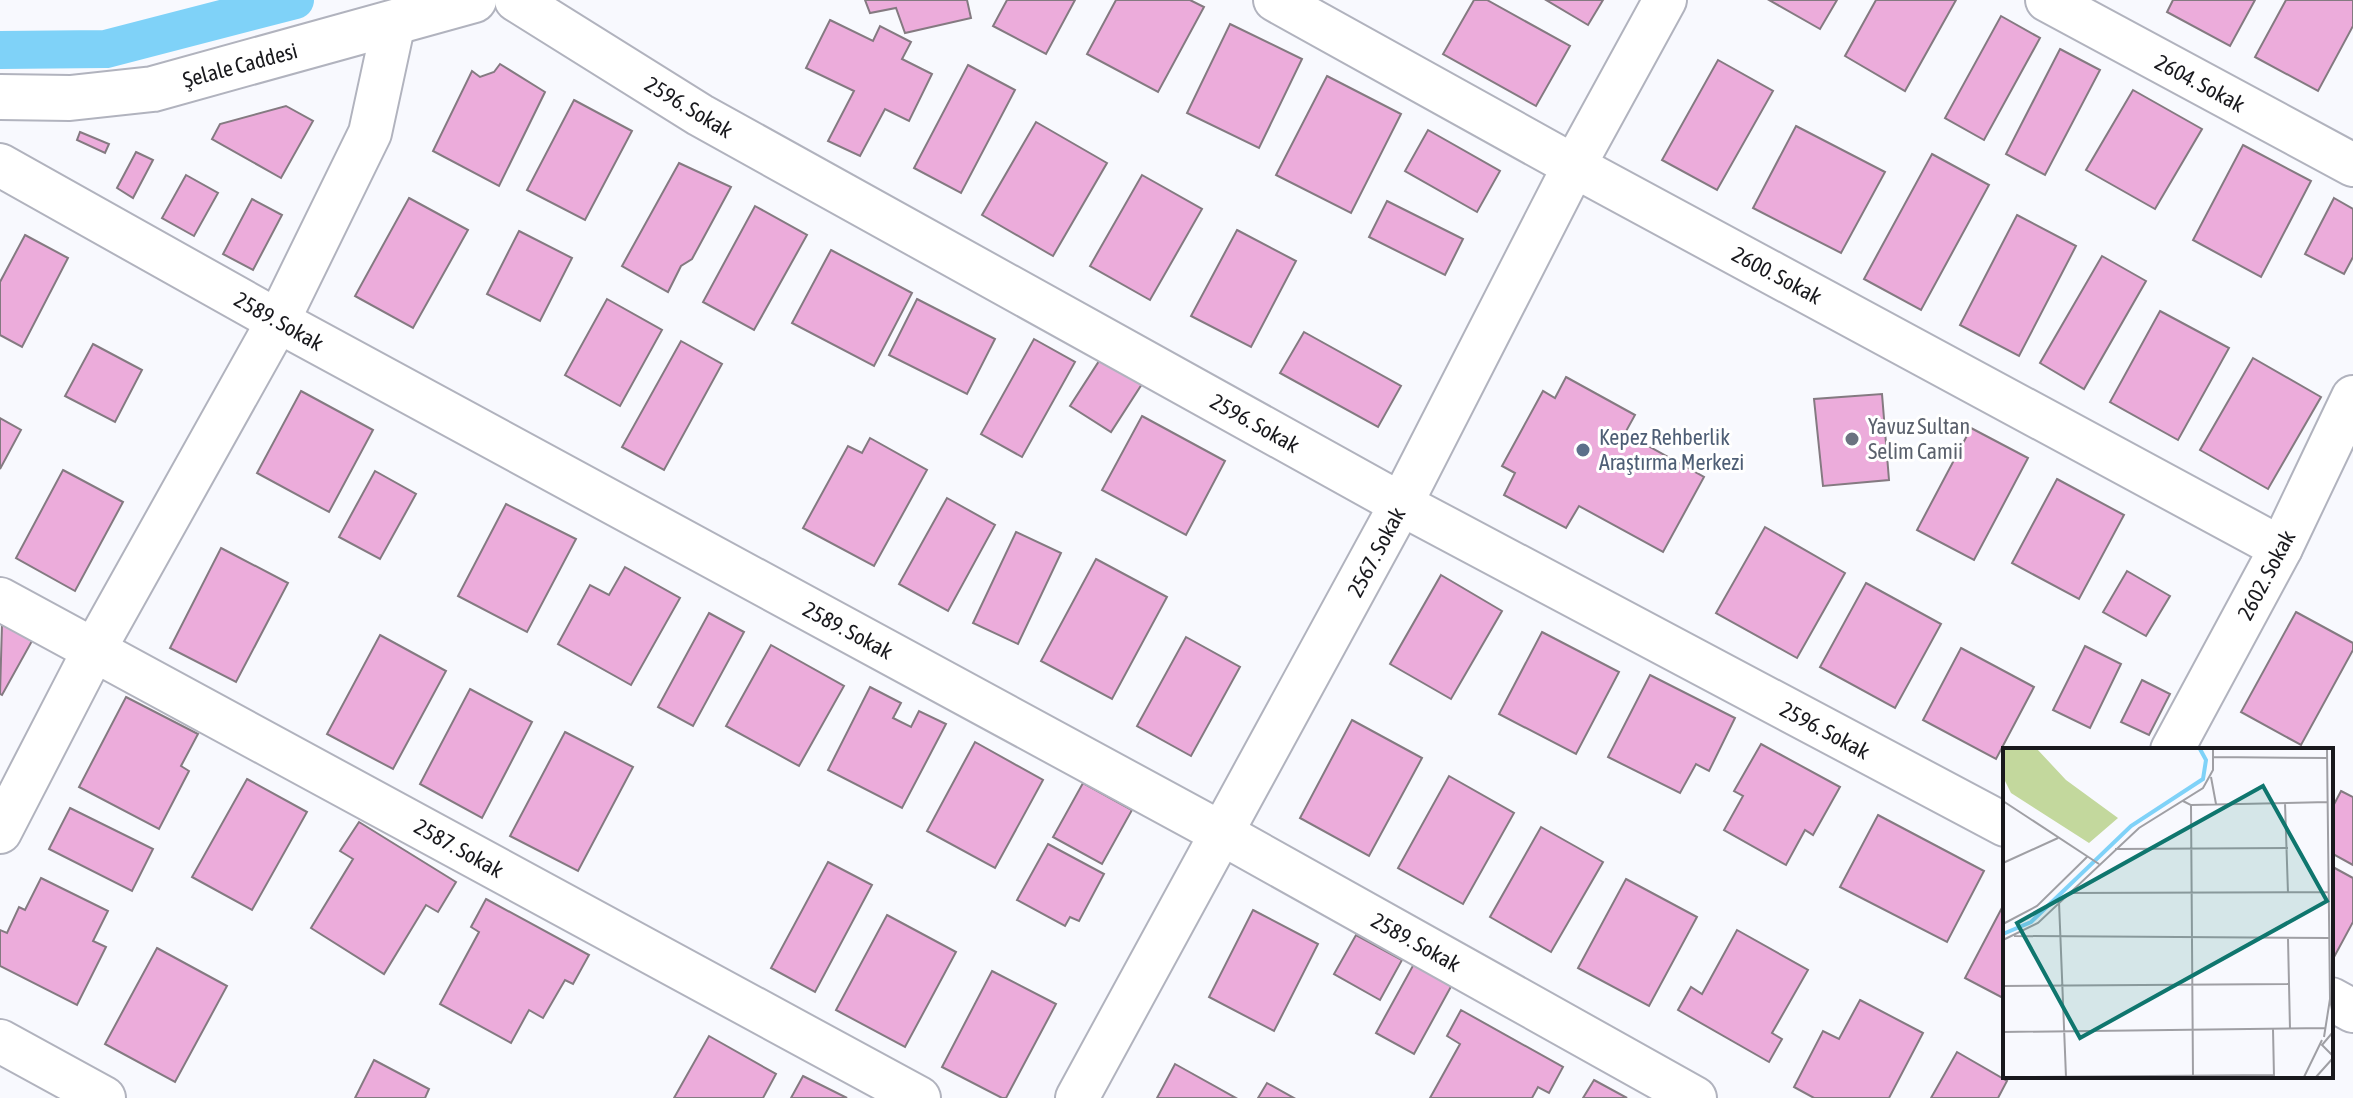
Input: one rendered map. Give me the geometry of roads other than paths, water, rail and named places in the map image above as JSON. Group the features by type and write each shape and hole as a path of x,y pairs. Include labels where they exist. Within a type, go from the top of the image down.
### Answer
{"street":[{"name":"Şelale Caddesi","path":"0,97 70,98 153,89 474,0"},
{"name":"2596. Sokak","path":"516,0 700,115 1401,504 2003,824"},
{"name":"2600. Sokak","path":"1275,0 1574,166 2281,548"},
{"name":"2567. Sokak","path":"1077,1098 1401,504 1574,166 1665,0"},
{"name":"2604. Sokak","path":"2047,0 2353,165"},
{"path":"0,832 94,650 278,321 370,133 394,22"},
{"name":"2589. Sokak","path":"0,165 278,321 1223,834 1695,1098"},
{"name":"2602. Sokak","path":"2173,748 2281,548 2353,397"},
{"name":"2587. Sokak","path":"0,599 919,1098"},
{"path":"2333,1000 2353,1011"},
{"path":"0,1041 104,1098"}],"waterway":[{"path":"0,50 106,49 295,0"}],"place":[{"name":"Yavuz Sultan Selim Camii","path":"1852,439"},
{"name":"Kepez Rehberlik Araştırma Merkezi","path":"1583,450"}]}
